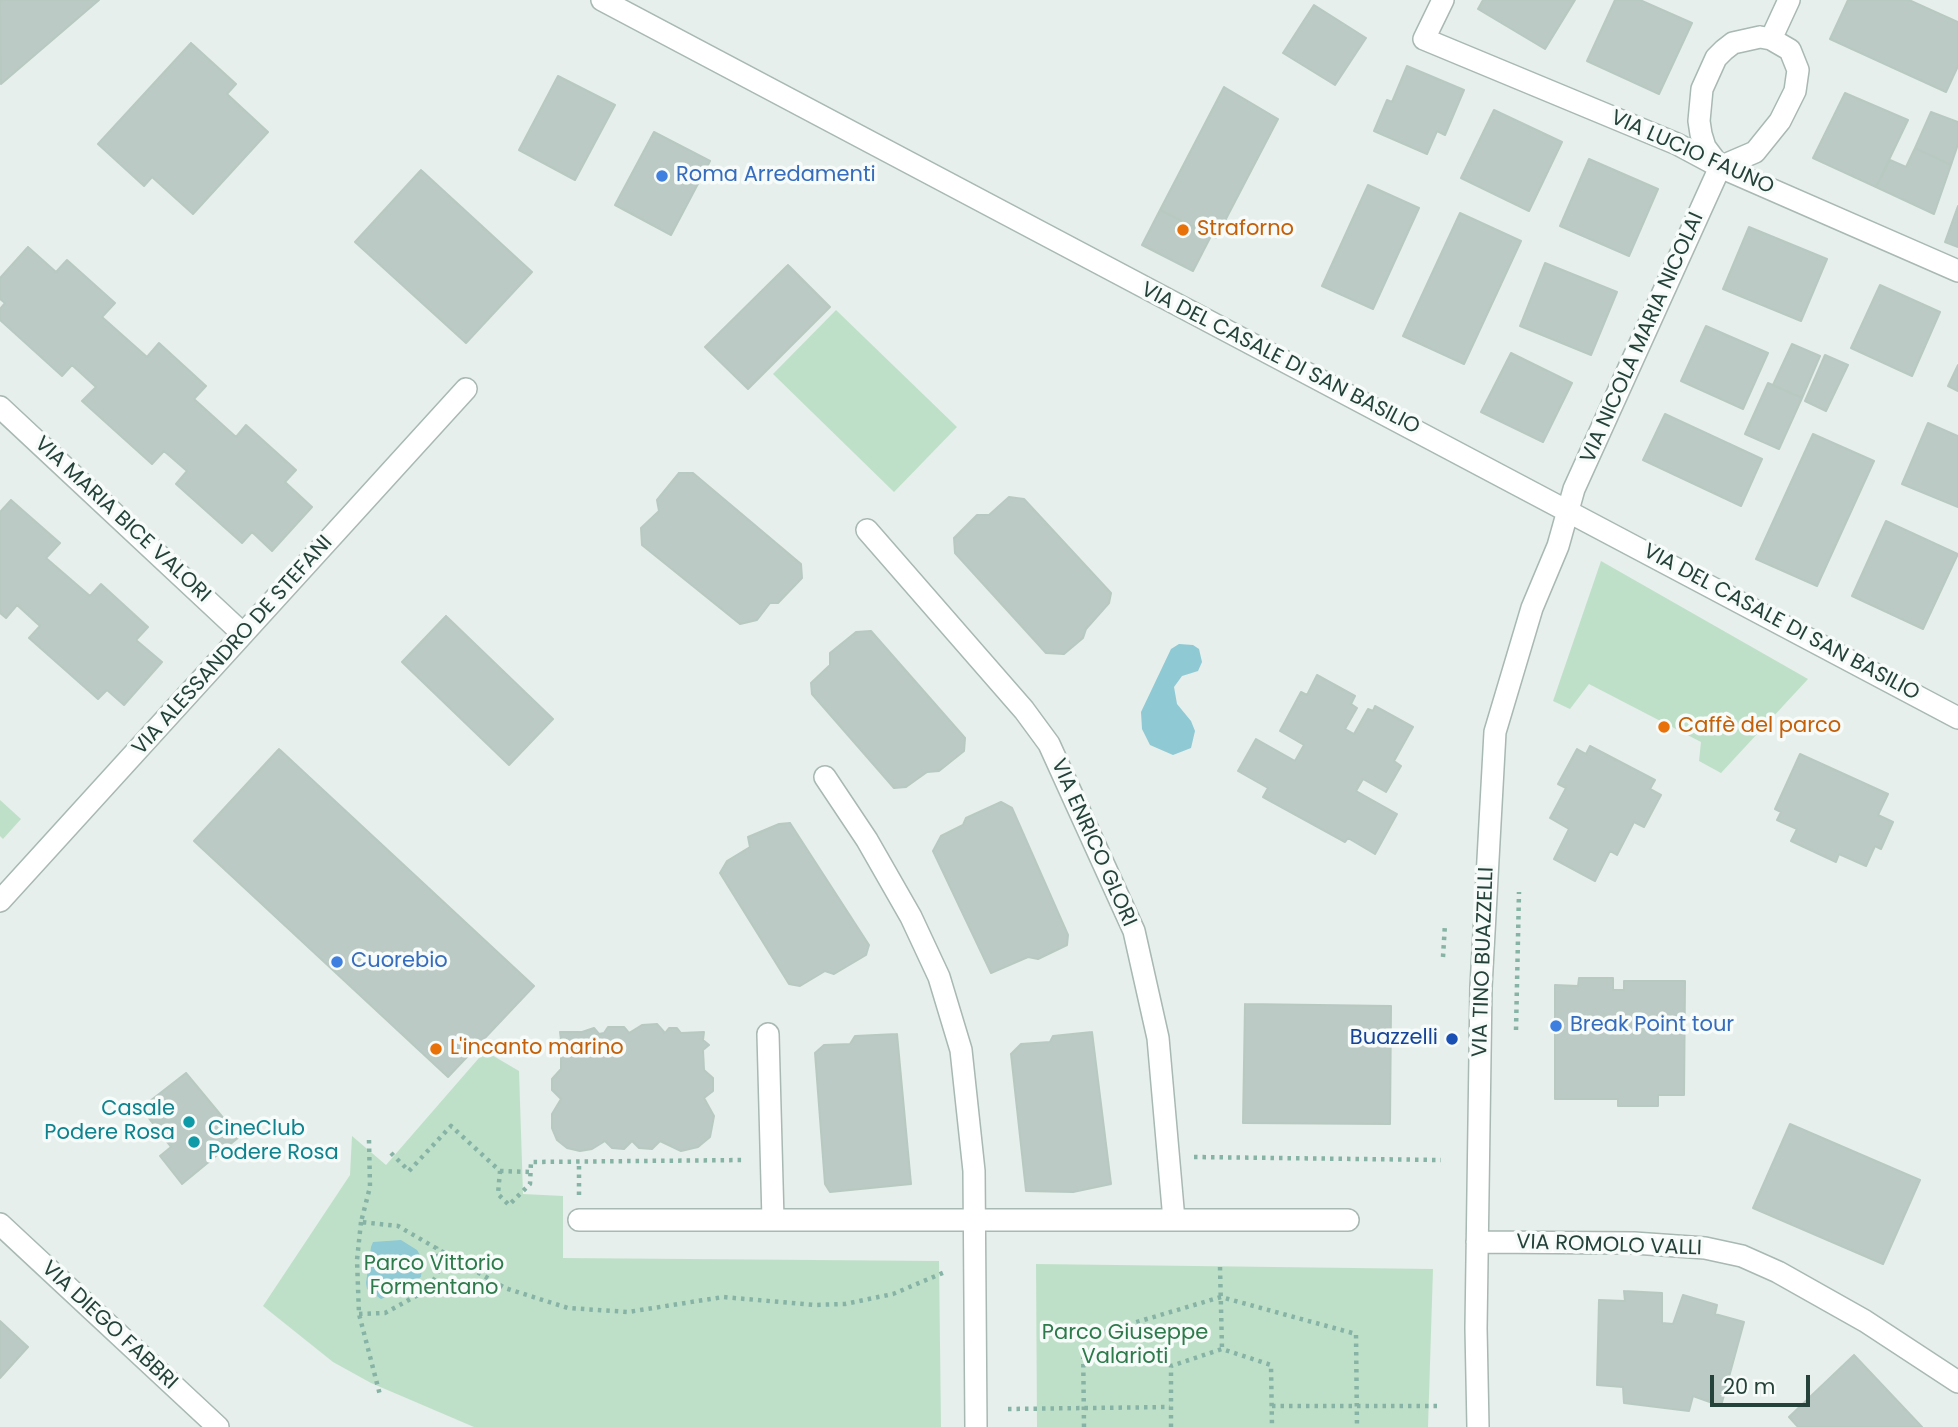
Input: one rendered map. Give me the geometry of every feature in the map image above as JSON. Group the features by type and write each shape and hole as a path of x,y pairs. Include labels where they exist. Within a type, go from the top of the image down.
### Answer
{"street":[{"name":"VIA DEL CASALE DI SAN BASILIO","path":"602,0 1263,352 1568,509 1958,718"},
{"name":"VIA LUCIO FAUNO","path":"1443,0 1424,39 1677,144 1720,167 1958,271"},
{"path":"1771,39 1789,0"},
{"path":"1752,37 1771,39 1790,50 1795,59 1798,70 1794,91 1780,121 1760,147 1744,159 1720,167 1705,147 1701,134 1699,121 1702,89 1716,58 1733,43 1752,37"},
{"name":"VIA NICOLA MARIA NICOLAI","path":"1568,509 1574,489 1720,167"},
{"name":"VIA ALESSANDRO DE STEFANI","path":"0,901 466,389"},
{"name":"VIA MARIA BICE VALORI","path":"0,407 243,634"},
{"name":"VIA TINO BUAZZELLI","path":"1478,1427 1477,1242 1481,987 1495,732 1532,608 1558,546 1568,509"},
{"name":"VIA ENRICO GLORI","path":"867,530 1024,710 1049,744 1134,931 1158,1038 1174,1220"},
{"path":"825,777 897,890 945,994 964,1069 975,1221 976,1427"},
{"path":"768,1034 773,1220"},
{"path":"579,1220 1348,1220"},
{"name":"VIA DIEGO FABBRI","path":"0,1224 218,1427"},
{"name":"VIA ROMOLO VALLI","path":"1477,1242 1633,1243 1705,1248 1741,1256 1837,1305 1958,1382"}],"path":[{"path":"1516,1030 1519,892"},
{"path":"1443,957 1445,924"},
{"path":"391,1153 409,1171 451,1126 499,1171 531,1172"},
{"path":"369,1140 370,1187 361,1222 357,1260 359,1314 380,1395"},
{"path":"1220,1157 1441,1160"},
{"path":"499,1171 498,1194 509,1205 530,1184 531,1162 772,1160"},
{"path":"361,1222 398,1226 505,1289 568,1308 628,1312 723,1297 814,1305 845,1304 893,1294 945,1272"},
{"path":"359,1314 385,1313 427,1290 437,1275 440,1262 436,1248"},
{"path":"1220,1267 1222,1349"},
{"path":"1084,1427 1083,1338 1221,1297 1356,1334 1357,1427"},
{"path":"1171,1427 1171,1366 1222,1349 1271,1365 1272,1427"},
{"path":"1272,1406 1438,1406"},
{"path":"1008,1409 1170,1407"}],"green space":[{"path":"836,310 957,427 894,492 773,374"},
{"path":"1601,561 1808,679 1721,773 1699,761 1701,742 1589,684 1570,709 1553,701"},
{"path":"0,800 21,819 3,839 0,836"},
{"name":"Parco Vittorio Formentano","path":"485,1051 519,1071 523,1194 563,1196 563,1258 939,1261 941,1427 474,1427 371,1383 333,1362 263,1306 350,1175 352,1136 386,1165"},
{"name":"Parco Giuseppe Valarioti","path":"1036,1264 1433,1269 1428,1427 1037,1427"}],"water":[{"path":"1179,644 1193,645 1199,649 1202,662 1198,671 1182,676 1174,687 1177,704 1191,721 1195,731 1191,748 1173,755 1150,745 1142,729 1141,712 1171,649"},
{"path":"401,1240 417,1250 423,1260 421,1277 401,1291 381,1299 367,1289 371,1247 373,1242"}],"building":[{"path":"0,0 99,0 1,84"},
{"path":"1483,0 1575,0 1545,49 1478,9"},
{"path":"1615,0 1640,0 1692,23 1659,94 1587,61"},
{"path":"1848,0 1909,0 1958,22 1958,66 1946,92 1830,39"},
{"path":"1314,5 1366,38 1335,85 1283,53"},
{"path":"191,43 236,84 227,94 268,132 193,214 152,177 144,186 98,144"},
{"path":"1407,66 1464,90 1445,135 1437,131 1427,154 1374,131 1387,100 1392,102"},
{"path":"558,76 615,105 575,180 519,150"},
{"path":"1224,87 1278,119 1216,238 1160,210"},
{"path":"1845,93 1908,120 1876,187 1813,158"},
{"path":"1494,110 1562,142 1529,211 1461,178"},
{"path":"1931,112 1958,122 1958,144 1951,165 1915,148"},
{"path":"654,132 710,161 671,235 615,205"},
{"path":"1915,148 1951,165 1934,214 1876,187 1890,160 1906,167"},
{"path":"1589,159 1658,189 1629,256 1560,226"},
{"path":"421,170 532,272 466,343 355,242"},
{"path":"1368,185 1419,208 1373,309 1322,286"},
{"path":"1958,206 1958,247 1945,242"},
{"path":"1160,210 1211,236 1193,271 1142,245"},
{"path":"1460,213 1521,241 1464,364 1403,336"},
{"path":"1749,227 1827,259 1801,321 1723,289"},
{"path":"28,247 56,272 67,260 115,303 102,317 147,357 159,343 206,386 194,399 236,437 246,425 296,470 285,482 312,507 272,551 252,532 242,543 176,484 187,471 164,451 152,464 82,401 96,387 72,365 62,376 0,320 0,309 5,303 0,299 0,278"},
{"path":"1545,263 1617,292 1591,355 1520,326"},
{"path":"788,265 830,307 748,389 705,347"},
{"path":"1880,285 1940,312 1912,376 1851,348"},
{"path":"1706,326 1768,353 1743,409 1681,381"},
{"path":"1792,344 1820,356 1802,398 1773,385"},
{"path":"1511,353 1572,383 1543,442 1481,412"},
{"path":"1825,355 1848,365 1826,411 1805,401"},
{"path":"1958,365 1958,391 1948,386"},
{"path":"1768,383 1802,398 1779,449 1745,434"},
{"path":"1665,414 1762,459 1741,506 1643,460"},
{"path":"1928,423 1958,436 1958,507 1902,484"},
{"path":"1813,434 1874,461 1817,586 1756,559"},
{"path":"679,473 693,473 801,564 802,578 778,603 770,603 757,620 740,624 642,545 641,528 659,511 657,500"},
{"path":"1009,497 1024,499 1111,593 1109,603 1086,629 1083,638 1064,654 1046,653 955,553 954,538 977,515 989,515"},
{"path":"11,500 60,543 46,558 90,596 101,584 148,627 136,640 162,662 124,705 107,690 98,699 29,638 40,626 17,605 6,618 0,613 0,512"},
{"path":"1886,521 1958,554 1923,629 1852,596"},
{"path":"446,616 553,719 509,765 402,662"},
{"path":"871,631 965,738 964,751 939,771 927,772 906,787 894,788 812,694 811,683 830,665 830,653 856,632"},
{"path":"1317,675 1355,696 1351,704 1357,708 1345,729 1354,734 1368,709 1373,711 1375,706 1413,727 1394,761 1401,766 1386,792 1363,779 1356,791 1397,814 1375,854 1348,838 1345,842 1263,797 1268,788 1238,771 1256,739 1295,761 1304,745 1280,731 1301,692 1307,695"},
{"path":"1590,746 1655,780 1650,789 1661,795 1644,827 1634,822 1617,855 1610,851 1595,881 1554,859 1569,829 1550,818 1566,788 1558,784 1577,749 1586,754"},
{"path":"279,749 534,986 448,1077 194,841"},
{"path":"1800,754 1888,794 1878,815 1893,822 1881,849 1875,846 1866,866 1839,854 1836,862 1791,841 1797,829 1777,820 1781,812 1775,809"},
{"path":"1001,802 1012,808 1068,935 1067,945 1038,959 1028,957 991,973 933,851 941,836 963,825 966,818"},
{"path":"790,823 869,945 866,955 834,974 825,971 800,986 789,984 720,873 727,861 750,847 748,837 779,824"},
{"path":"1579,978 1613,978 1613,990 1624,990 1624,981 1685,981 1684,1095 1658,1095 1658,1106 1618,1106 1618,1099 1555,1099 1555,985 1578,986"},
{"path":"1245,1004 1391,1006 1390,1124 1243,1123"},
{"path":"657,1024 665,1033 669,1028 677,1028 681,1033 704,1032 703,1040 709,1045 703,1050 704,1070 713,1078 713,1091 704,1098 714,1116 710,1137 698,1147 681,1151 660,1141 652,1149 639,1148 632,1141 624,1149 612,1148 605,1141 592,1149 580,1151 567,1148 557,1140 552,1128 552,1114 561,1099 552,1090 552,1079 561,1069 561,1049 556,1044 561,1040 560,1032 582,1032 594,1028 599,1034 604,1033 608,1027 624,1027 629,1033 642,1025"},
{"path":"1092,1032 1111,1184 1073,1192 1026,1191 1011,1054 1021,1044 1050,1042 1053,1036"},
{"path":"897,1034 911,1184 830,1192 825,1184 815,1053 824,1045 850,1044 855,1036"},
{"name":"Casale Podere Rosa","path":"186,1073 239,1137 182,1184 160,1156 171,1147 141,1108"},
{"path":"1790,1124 1920,1180 1883,1264 1753,1208"},
{"path":"1624,1291 1662,1293 1662,1323 1673,1324 1683,1295 1717,1305 1715,1314 1744,1322 1721,1406 1693,1396 1689,1411 1624,1403 1623,1387 1597,1385 1599,1300 1625,1301"},
{"path":"0,1321 28,1347 0,1378"},
{"path":"1854,1355 1922,1427 1798,1427 1789,1417"}],"place":[{"name":"Roma Arredamenti","path":"662,176"},
{"name":"Straforno","path":"1183,230"},
{"name":"Caffè del parco","path":"1664,727"},
{"name":"Cuorebio","path":"337,962"},
{"name":"Break Point tour","path":"1556,1026"},
{"name":"Buazzelli","path":"1452,1039"},
{"name":"L'incanto marino","path":"436,1049"},
{"name":"Casale Podere Rosa","path":"189,1122"},
{"name":"CineClub Podere Rosa","path":"194,1142"}]}
